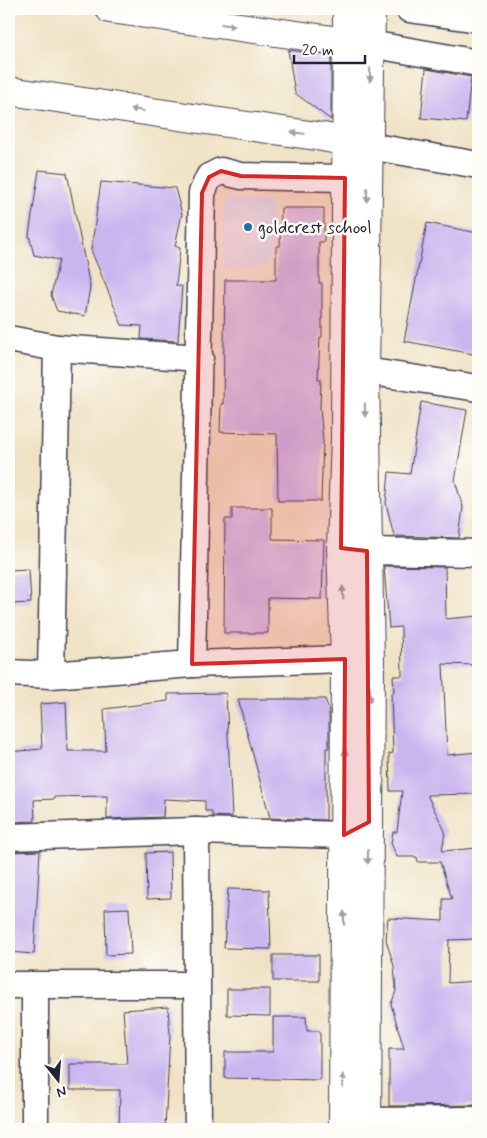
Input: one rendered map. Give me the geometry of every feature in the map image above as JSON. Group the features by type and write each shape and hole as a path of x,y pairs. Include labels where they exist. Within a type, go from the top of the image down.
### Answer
{"street":[{"path":"110,9 358,43 478,63"},
{"path":"348,9 358,43 357,144 364,371 354,550"},
{"path":"358,43 371,9"},
{"path":"409,9 478,19"},
{"path":"9,91 357,144 478,165"},
{"path":"357,144 345,178 345,438 354,550 358,661 369,822 359,1127"},
{"path":"192,664 200,358 202,193 209,177 221,171 241,176 345,178"},
{"path":"9,339 57,348 200,358"},
{"path":"51,675 57,348"},
{"path":"364,371 478,388"},
{"path":"354,550 478,553"},
{"path":"9,673 51,675 192,664 358,661"},
{"path":"358,661 344,835 359,1127"},
{"path":"9,837 196,831 344,835 369,822"},
{"path":"196,831 198,1129"},
{"path":"9,985 196,985"},
{"path":"35,986 35,1129"},
{"path":"359,1127 478,1120"}],"highlighted area":[{"path":"221,171 241,176 345,178 341,548 367,551 369,822 344,835 345,659 192,664 202,193 209,177"}],"shaded area":[{"name":"goldcrest school","path":"225,200 270,203 273,251 265,267 223,268"}],"building":[{"path":"288,50 331,56 331,120 295,93"},
{"path":"426,69 471,77 466,122 421,118"},
{"path":"39,170 67,173 90,287 85,316 57,311 51,295 59,260 34,255 29,235"},
{"path":"101,182 175,188 182,214 175,246 180,248 176,286 182,286 178,341 141,339 142,326 122,325 91,250"},
{"path":"281,208 324,208 324,242 319,242 319,283 322,283 322,337 320,337 318,379 321,379 320,408 323,441 321,501 278,501 277,434 220,432 221,404 223,404 225,280 276,280 276,246 280,246"},
{"path":"427,223 478,233 478,355 404,341"},
{"path":"421,402 467,410 455,481 463,507 459,538 394,536 386,503 389,472 410,474"},
{"path":"232,508 272,508 272,539 324,540 322,599 268,598 268,633 224,633 225,519 232,519"},
{"path":"384,566 445,567 446,619 478,616 478,665 443,664 447,755 478,752 478,794 427,795 445,831 442,851 478,848 478,939 449,940 448,983 478,981 478,1105 389,1106 389,1049 404,1049 391,1004 396,991 394,966 386,940 388,918 443,921 443,899 452,899 440,862 418,862 417,857 397,857 391,843 393,832 397,832 402,791 390,791 389,754 393,753 391,693 394,693 393,676 402,676 401,627 389,628"},
{"path":"29,569 31,603 9,604 9,570"},
{"path":"168,694 226,694 232,817 212,816 212,811 205,811 205,801 164,799 163,817 107,819 107,796 54,797 54,799 34,800 35,821 9,822 9,752 42,749 40,704 66,702 68,751 106,751 104,709 168,701"},
{"path":"238,699 325,699 329,710 329,748 326,748 326,820 270,818"},
{"path":"40,851 34,954 9,952 12,852"},
{"path":"170,852 171,898 147,899 146,853"},
{"path":"228,889 269,890 271,949 224,948"},
{"path":"129,908 131,954 106,955 105,909"},
{"path":"273,955 319,955 319,981 273,981"},
{"path":"227,989 270,989 270,1016 227,1015"},
{"path":"168,1007 170,1035 165,1129 119,1129 120,1090 70,1090 70,1064 127,1064 123,1010"},
{"path":"273,1017 306,1017 307,1031 320,1031 320,1080 225,1078 225,1052 273,1052"}],"place":[{"name":"goldcrest school","path":"248,227"}]}
